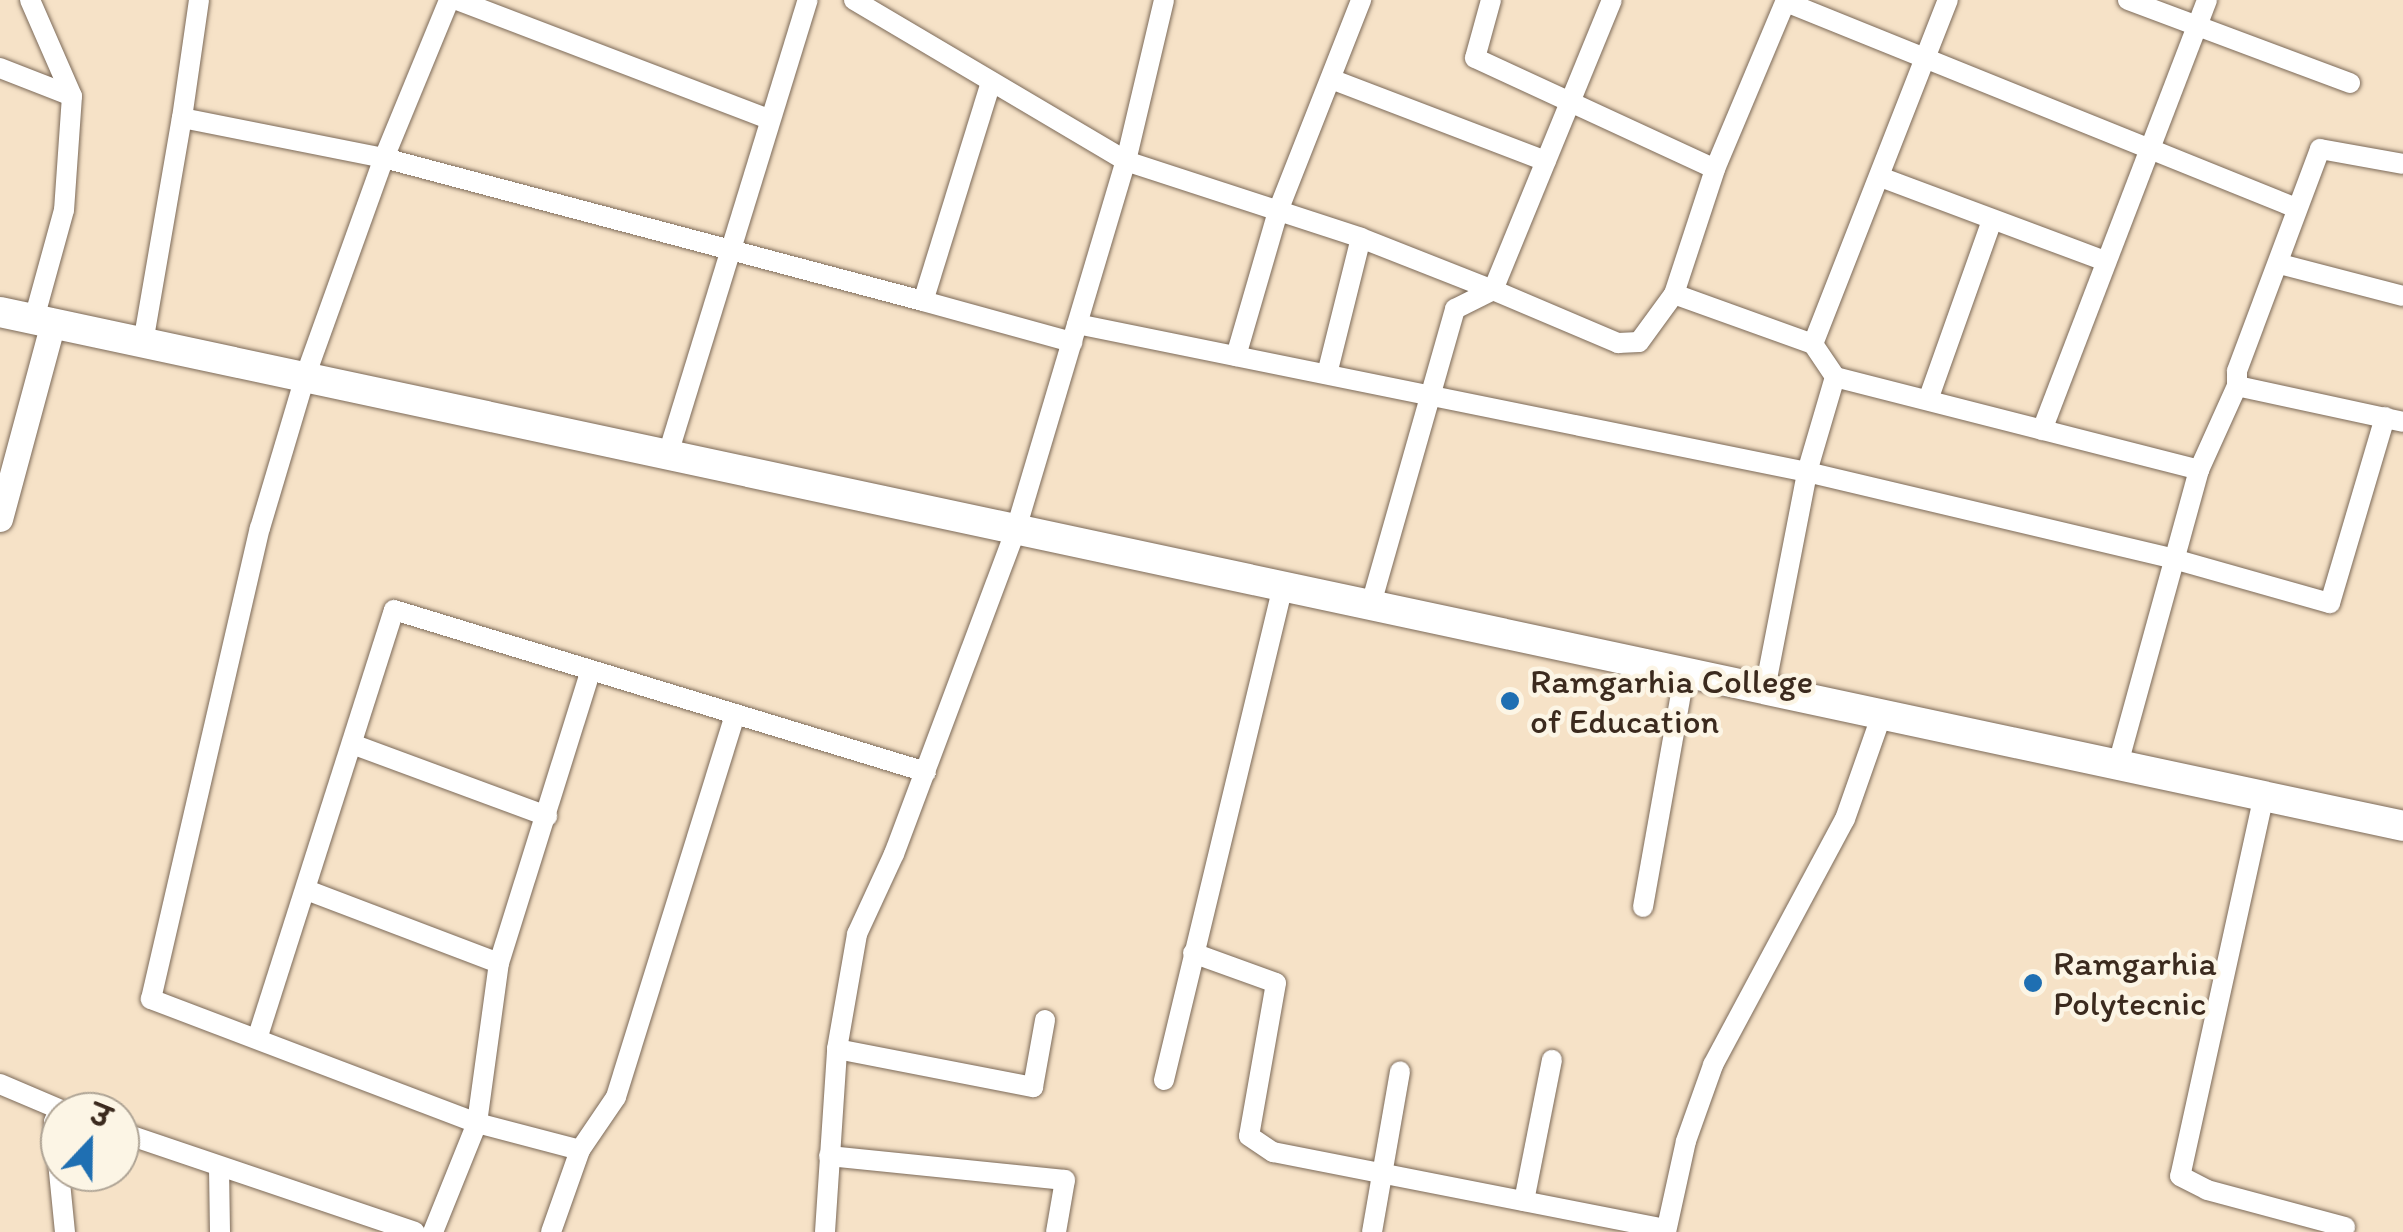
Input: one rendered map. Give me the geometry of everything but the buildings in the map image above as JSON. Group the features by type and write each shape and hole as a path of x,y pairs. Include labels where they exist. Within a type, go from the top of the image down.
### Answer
{"main road":[{"path":"0,312 2403,826"}],"street":[{"path":"0,519 64,210 72,96 30,0"},
{"path":"144,342 199,0"},
{"path":"449,0 384,158 305,377 260,528 152,999 258,1036 477,1123 580,1150"},
{"path":"457,0 769,119"},
{"path":"668,454 808,0"},
{"path":"854,0 1126,161 1361,238 1618,343 1639,342 1674,294 1715,170 1786,1 2296,208"},
{"path":"825,1232 837,1048 857,934 926,772 1016,529 1126,161 1164,0"},
{"path":"1236,356 1278,211 1361,0"},
{"path":"1491,0 1476,58 1715,170"},
{"path":"1372,604 1456,310 1493,290 1612,0"},
{"path":"1812,344 1883,178 1948,0"},
{"path":"2128,0 2350,84"},
{"path":"2042,430 2207,0"},
{"path":"0,68 72,96"},
{"path":"1331,79 1546,162"},
{"path":"923,301 991,82"},
{"path":"182,118 384,158 923,301 1074,333 1236,356 1807,472 2174,558 2330,602 2394,420 2237,386"},
{"path":"2118,764 2199,470 2237,386 2237,370 2320,149 2403,164"},
{"path":"1883,178 1991,223 2105,262"},
{"path":"1928,400 1991,223"},
{"path":"1327,374 1361,238"},
{"path":"2280,264 2403,296"},
{"path":"1674,294 1812,344 1834,376 2199,470"},
{"path":"1765,688 1807,472 1834,376"},
{"path":"1164,1080 1283,586"},
{"path":"258,1036 309,891 394,610 590,673 926,772"},
{"path":"1643,907 1685,672"},
{"path":"433,1232 477,1123 499,962 590,673"},
{"path":"551,1232 580,1150 616,1097 735,714"},
{"path":"1193,953 1276,983 1250,1136 1274,1152 1666,1230 1686,1141 1713,1065 1845,819 1882,714"},
{"path":"355,745 547,816"},
{"path":"2264,795 2180,1176 2206,1190 2345,1227"},
{"path":"309,891 499,962"},
{"path":"837,1048 1034,1087 1045,1020"},
{"path":"1524,1201 1552,1060"},
{"path":"1372,1232 1400,1071"},
{"path":"0,1084 40,1101"},
{"path":"140,1139 414,1232"},
{"path":"829,1156 1065,1180 1056,1232"},
{"path":"219,1168 220,1232"},
{"path":"61,1192 65,1232"}],"place":[{"name":"Ramgarhia College of Education","path":"1510,701"},
{"name":"Ramgarhia Polytecnic","path":"2033,983"}]}
